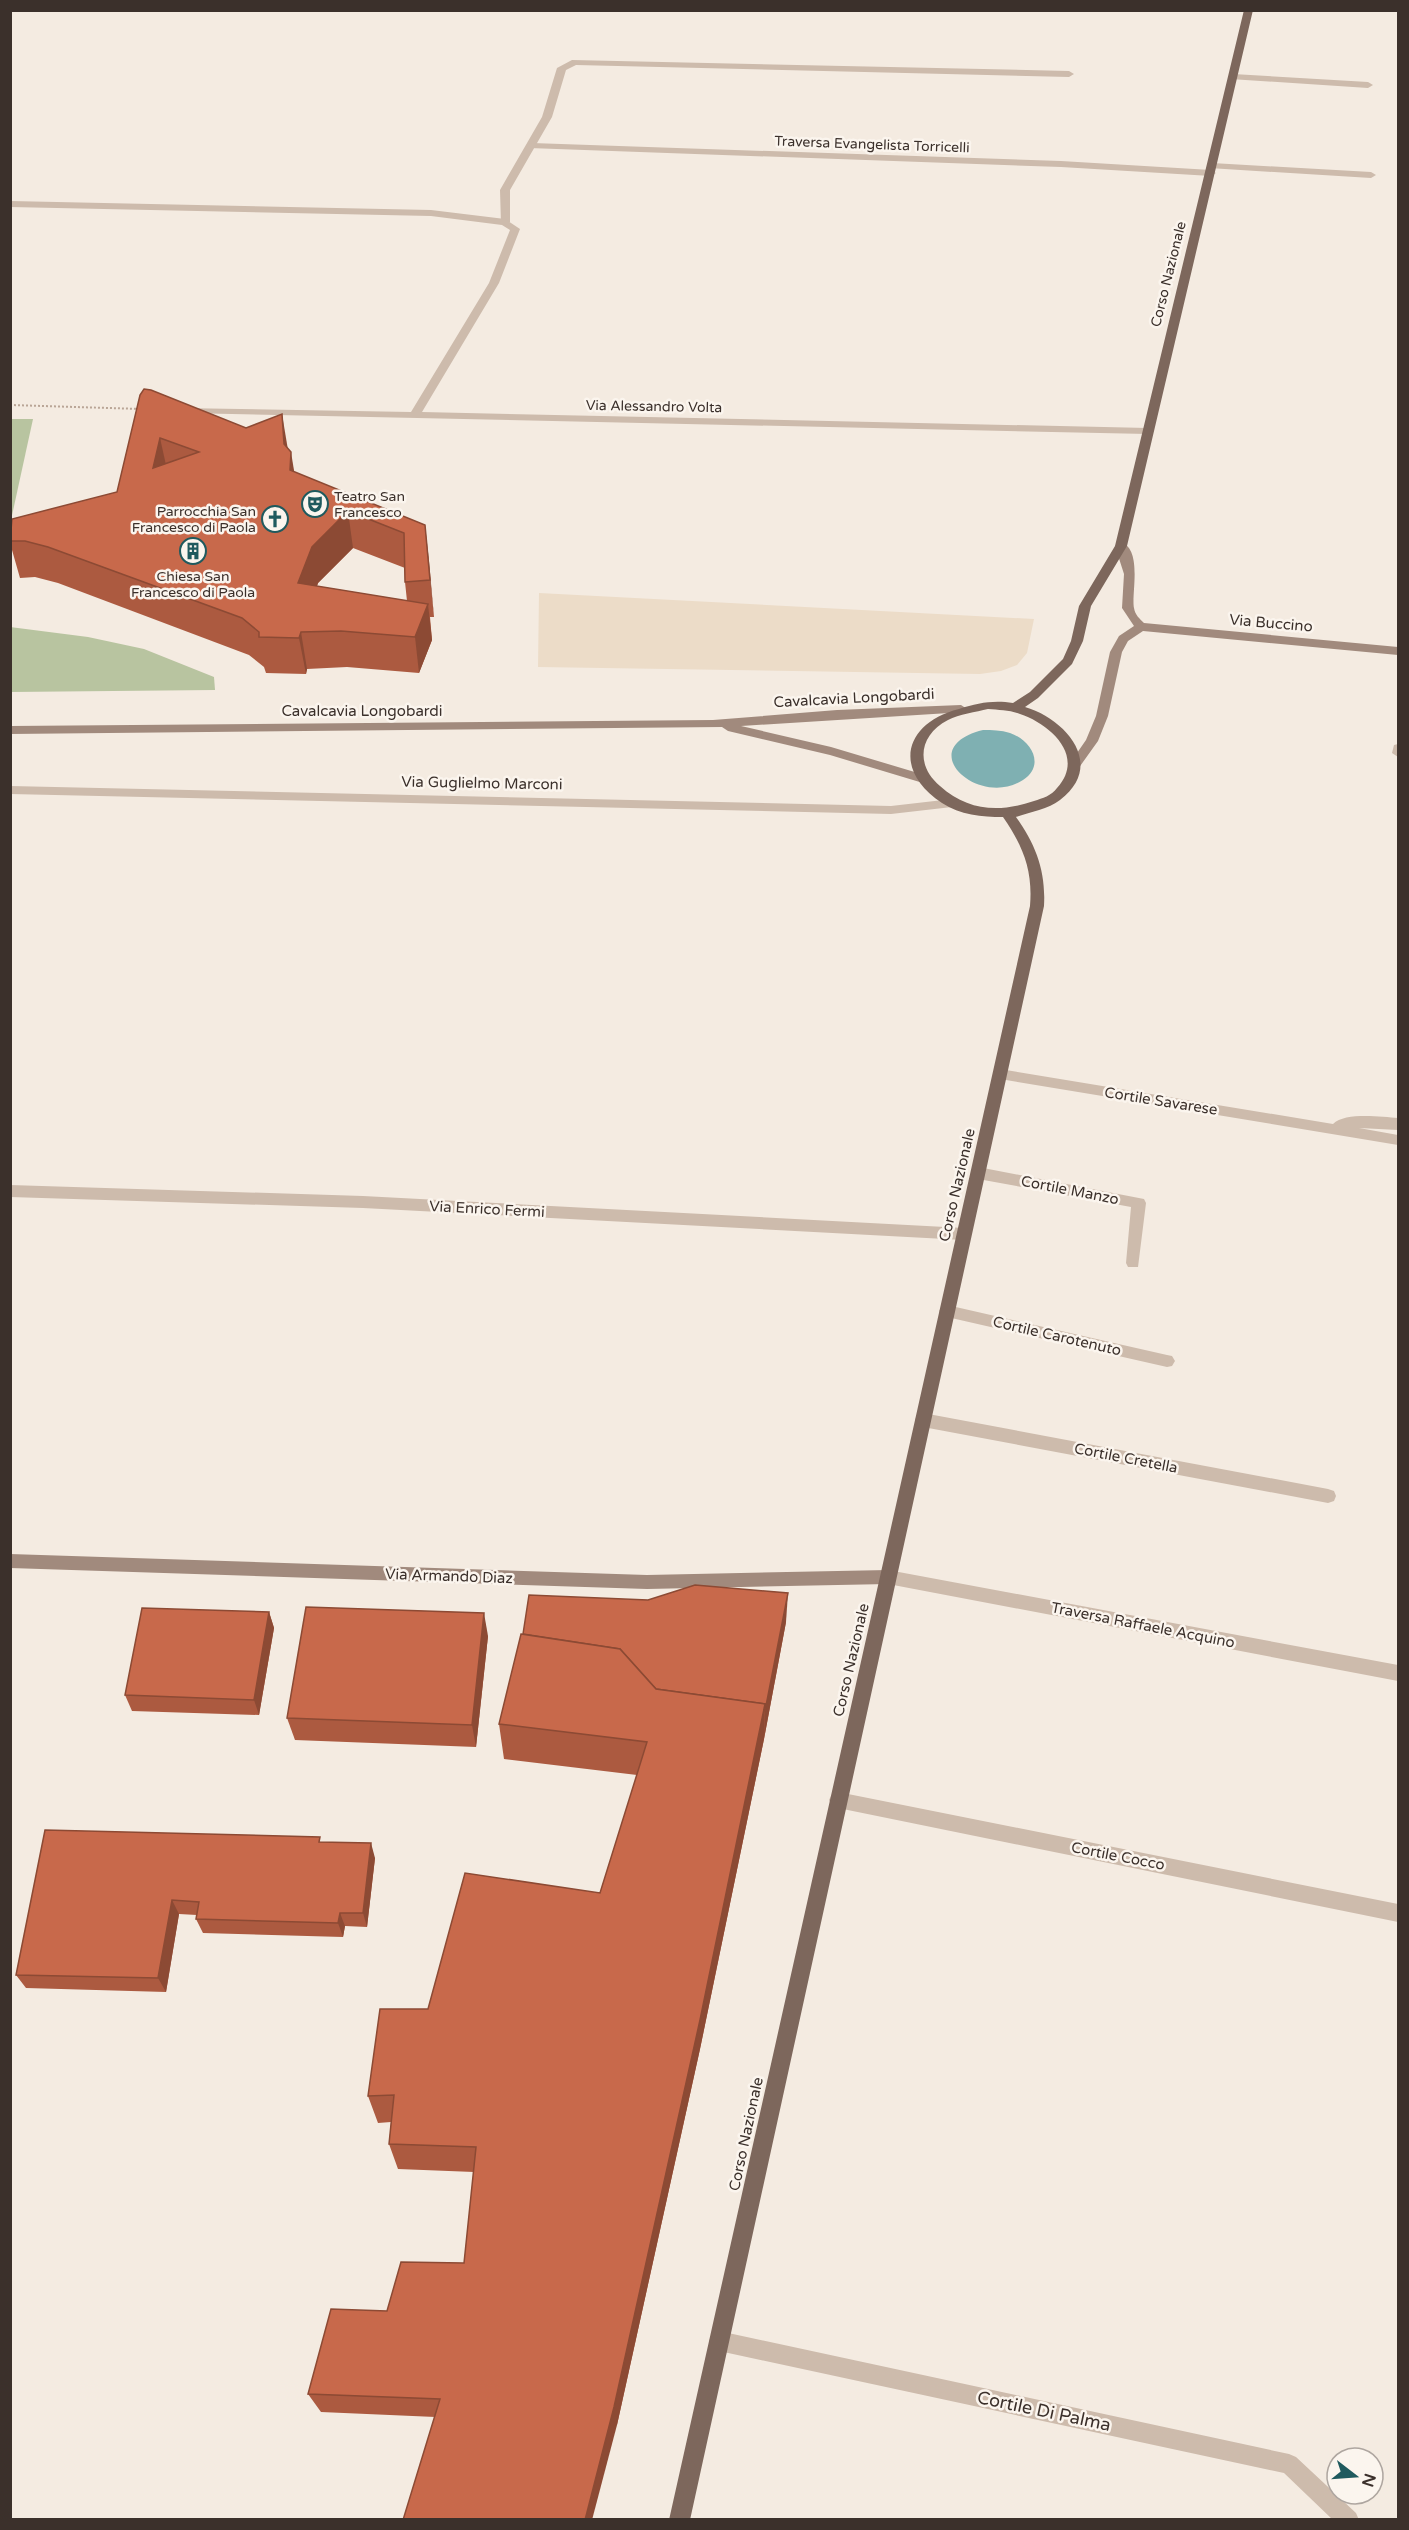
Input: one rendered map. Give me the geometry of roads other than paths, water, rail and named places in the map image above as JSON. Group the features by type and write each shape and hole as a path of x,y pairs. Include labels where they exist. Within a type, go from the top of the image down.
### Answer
{"main road":[{"name":"Corso Nazionale","path":"1015,708 1034,695 1068,661 1077,641 1085,606 1121,546 1249,10"},
{"path":"988,705 1015,708 1039,716 1058,730 1071,747 1074,766 1069,783 1054,799 1033,809 1008,814 988,813 952,804 935,793 923,779 915,762 917,745 925,729 941,717 962,709 988,705"},
{"name":"Corso Nazionale","path":"680,2520 1037,906 1040,884 1036,859 1008,814"}],"street":[{"path":"505,222 506,190 547,117 562,68 575,62 1069,74"},
{"path":"1233,77 1368,86"},
{"name":"Traversa Evangelista Torricelli","path":"532,146 1371,175"},
{"path":"10,204 431,213 505,222 515,230 494,283 415,415"},
{"name":"Via Alessandro Volta","path":"160,410 1148,432"},
{"path":"1074,766 1092,741 1102,716 1116,652 1123,639 1140,627 1131,618 1127,606 1126,595 1130,574 1121,546"},
{"name":"Via Buccino","path":"1140,627 1398,651"},
{"name":"Cavalcavia Longobardi","path":"10,730 713,724 837,714 962,709"},
{"name":"Cavalcavia Longobardi","path":"713,724 831,751 923,779"},
{"name":"Via Guglielmo Marconi","path":"10,790 891,810 952,804"},
{"name":"Cortile Savarese","path":"1000,1074 1398,1140"},
{"name":"Cortile Savarese","path":"1322,1128 1363,1122 1398,1124"},
{"name":"Cortile Manzo","path":"978,1173 1139,1203 1133,1263"},
{"name":"Via Enrico Fermi","path":"10,1191 363,1202 964,1234"},
{"name":"Cortile Carotenuto","path":"947,1311 1167,1361"},
{"name":"Cortile Cretella","path":"923,1420 1328,1496"},
{"name":"Via Armando Diaz","path":"10,1561 647,1582 888,1577"},
{"name":"Traversa Raffaele Acquino","path":"888,1577 1398,1673"},
{"name":"Cortile Cocco","path":"838,1800 1398,1913"},
{"name":"Cortile Di Palma","path":"719,2341 1289,2464 1349,2520"}],"water":[{"path":"983,730 1007,732 1024,741 1035,760 1030,774 1023,780 1006,787 988,787 972,782 960,773 952,761 953,749 962,739"}],"place":[{"name":"Teatro San Francesco","path":"315,504"},
{"name":"Parrocchia San Francesco di Paola","path":"275,519"},
{"name":"Chiesa San Francesco di Paola","path":"193,551"}]}
